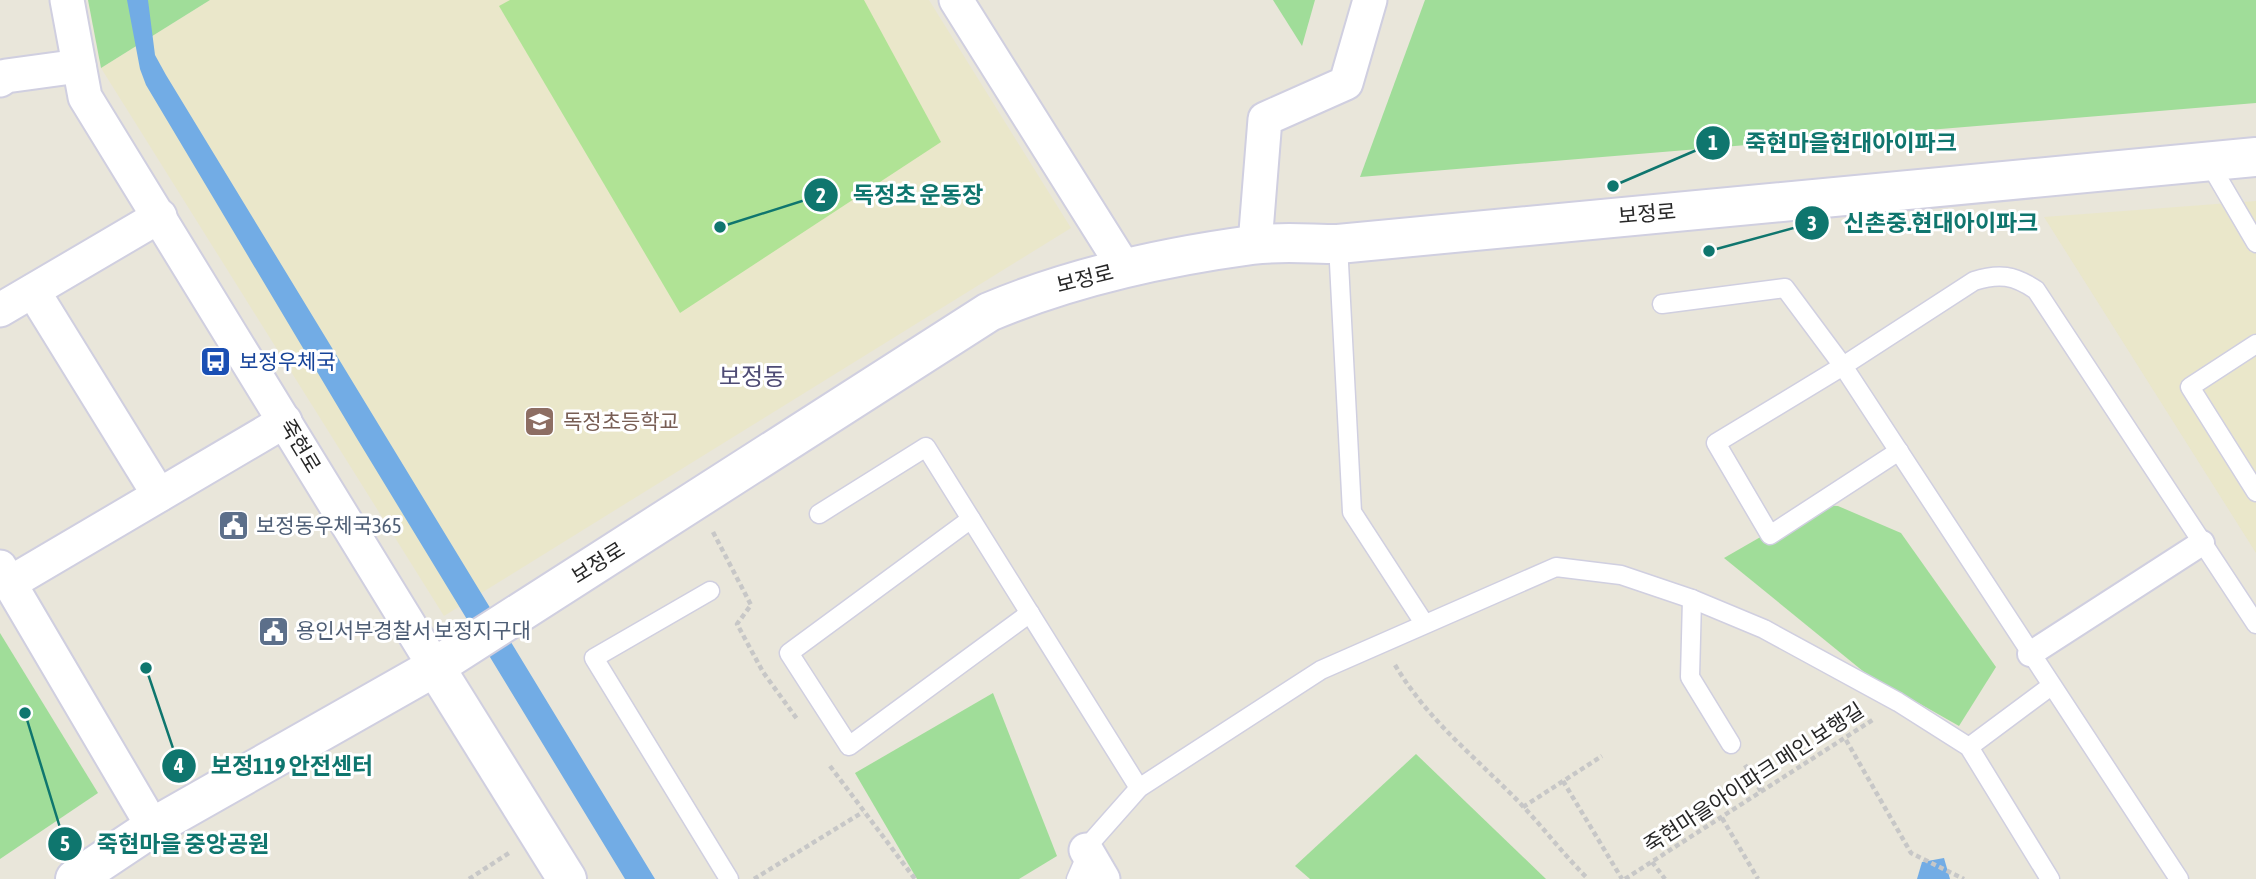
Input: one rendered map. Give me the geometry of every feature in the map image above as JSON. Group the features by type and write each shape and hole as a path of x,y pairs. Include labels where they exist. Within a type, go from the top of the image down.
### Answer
{"street":[{"name":"죽현로","path":"67,0 85,97 567,879"},
{"path":"956,0 1125,269"},
{"path":"1255,244 1265,119 1346,83 1370,0"},
{"path":"0,80 6,76 79,66"},
{"name":"보정로","path":"75,879 153,827 435,667 989,312 1042,289 1125,269 1255,244 1338,244 2256,157"},
{"path":"0,310 160,216"},
{"path":"33,291 159,495"},
{"path":"153,827 5,575 159,495 285,421"},
{"path":"2030,654 2202,542"},
{"path":"1081,865 1103,879"}],"lane":[{"path":"2208,161 2256,243"},
{"path":"1338,244 1352,512 1424,623"},
{"path":"1899,451 1770,535 1716,443 1843,366 1974,281 1994,275 2018,278 2036,290 2256,624"},
{"path":"1662,304 1785,288 1843,366 2050,686 2179,879"},
{"path":"2256,344 2190,387 2256,492"},
{"path":"818,513 926,447 1139,788"},
{"path":"971,519 789,653 849,746 1030,613"},
{"path":"1081,865 1139,788 1321,670 1556,567 1621,575 1692,598 1764,629 1898,702 1969,747 2050,879"},
{"path":"710,591 594,658 729,879"},
{"path":"1692,598 1690,677 1731,744"},
{"path":"1969,747 2050,686"}],"path":[{"path":"1381,642 1416,700 1455,743 1523,807 1588,879"},
{"name":"죽현마을아이파크 메인 보행길","path":"1624,879 1846,740 1898,702"},
{"path":"1846,740 1911,853 1964,879"},
{"path":"1731,744 1762,793"},
{"path":"1523,807 1602,756"},
{"path":"1563,781 1624,879"},
{"path":"754,879 863,811"},
{"path":"1722,818 1758,879"},
{"path":"468,879 539,834"},
{"path":"1652,862 1665,879"}],"shaded area":[{"name":"독정초등학교","path":"210,0 929,0 1071,228 444,616 101,68"},
{"path":"2256,201 2256,553 2044,217"}],"green space":[{"path":"88,0 210,0 101,68"},
{"path":"510,0 864,0 941,142 680,313 499,6"},
{"path":"1273,0 1315,0 1302,46"},
{"path":"1425,0 2256,0 2256,103 1360,177"},
{"path":"1816,505 1838,506 1901,533 1996,667 1959,726 1864,672 1724,558"},
{"path":"0,633 98,793 0,859"},
{"path":"993,693 1057,856 1019,879 917,879 855,773"},
{"path":"1416,754 1546,879 1310,879 1295,866"}],"water":[{"path":"127,0 148,0 155,55 166,75 655,879 625,879 356,437 146,85 140,69"},
{"path":"1944,858 1950,879 1917,879 1922,862"}],"place":[{"name":"죽현마을현대아이파크","path":"1613,186"},
{"name":"독정초 운동장","path":"720,227"},
{"name":"신촌중.현대아이파크","path":"1709,251"},
{"name":"보정우체국","path":"216,362"},
{"name":"독정초등학교","path":"540,422"},
{"name":"보정동우체국365","path":"233,526"},
{"name":"용인서부경찰서 보정지구대","path":"273,631"},
{"name":"보정119 안전센터","path":"146,668"},
{"name":"죽현마을 중앙공원","path":"25,713"}],"district":[{"name":"보정동","path":"752,377"}]}
